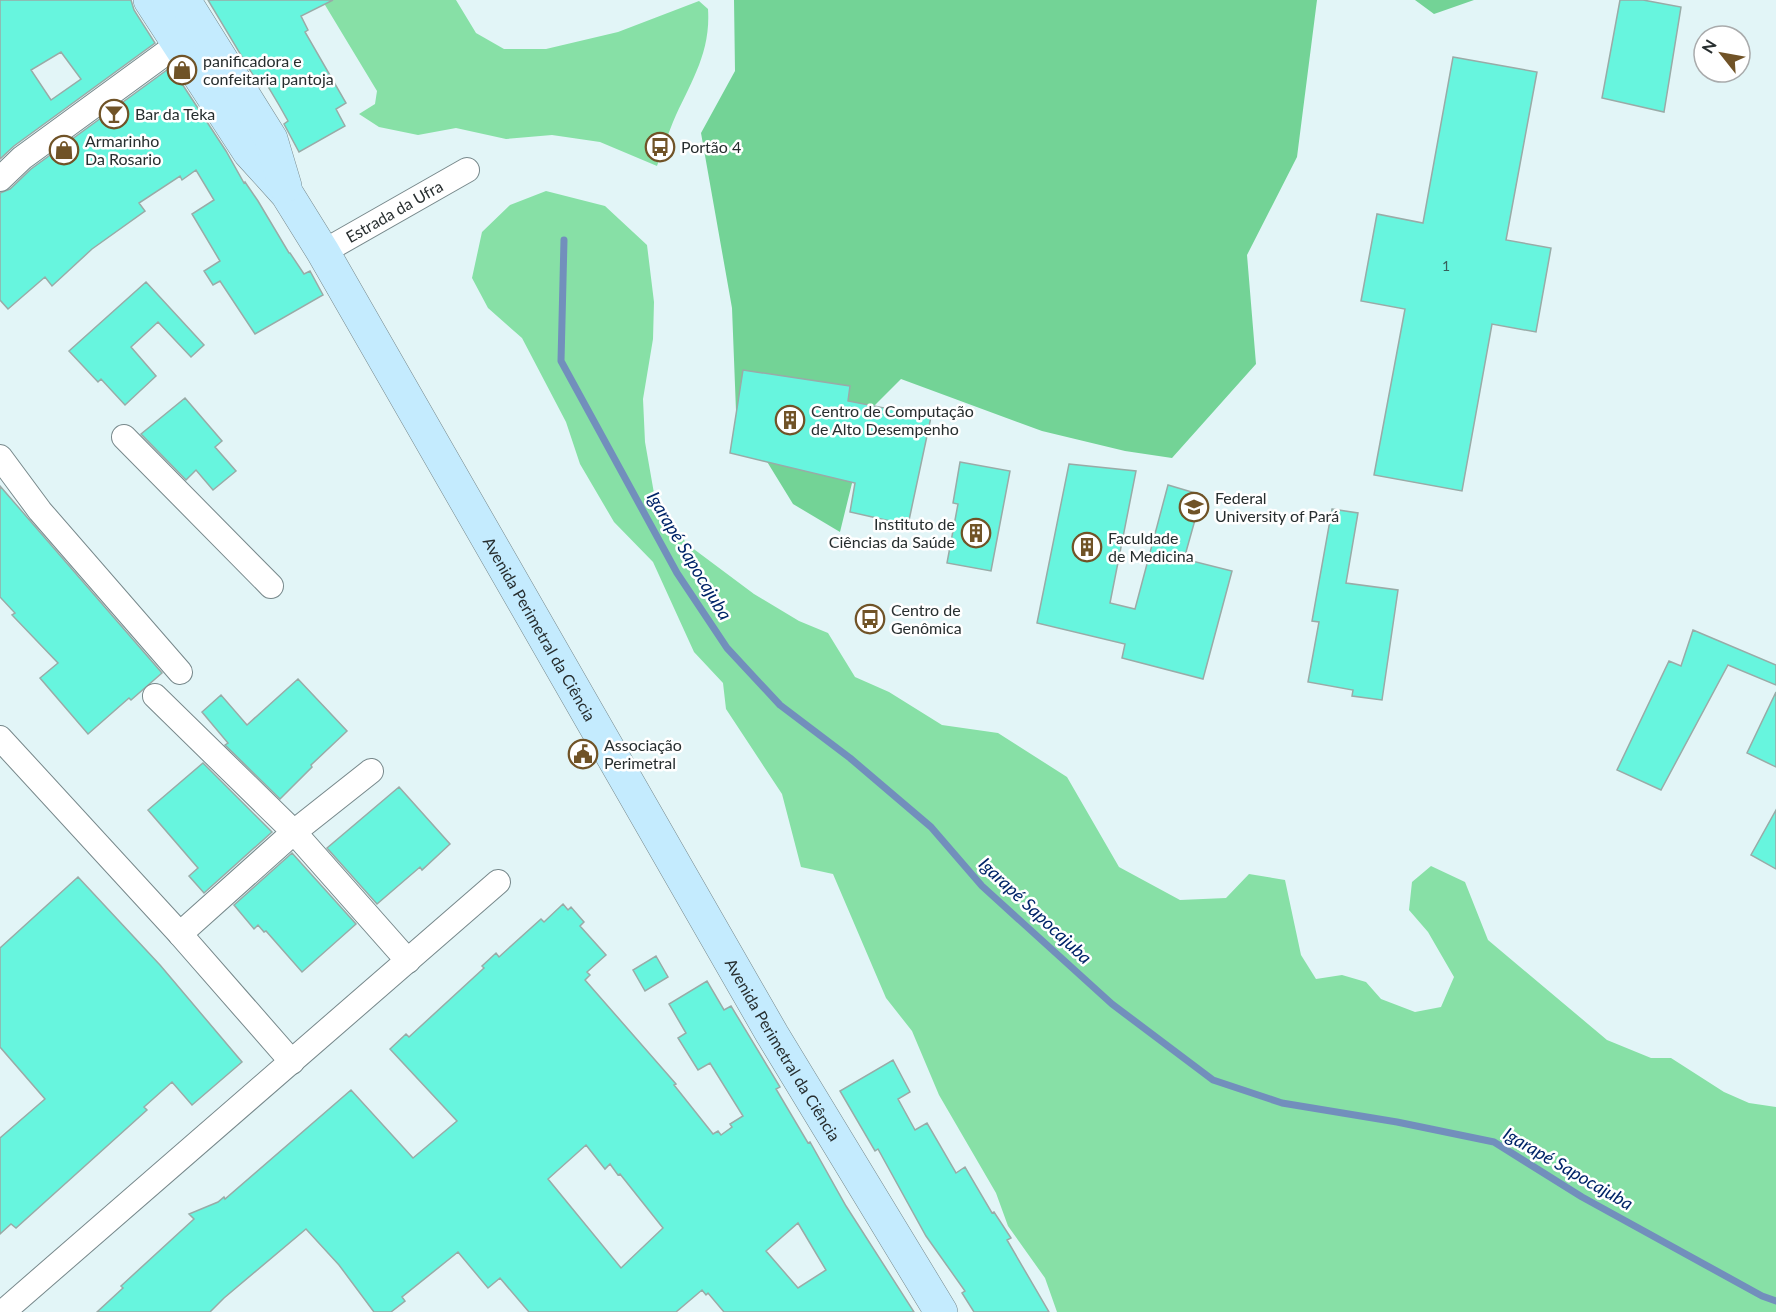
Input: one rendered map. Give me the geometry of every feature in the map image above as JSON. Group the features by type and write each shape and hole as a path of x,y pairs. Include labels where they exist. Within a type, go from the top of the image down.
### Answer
{"main road":[{"name":"Avenida Perimetral da Ciência","path":"150,0 249,152 287,194 323,252 772,1034 941,1312"},
{"name":"Avenida Perimetral da Ciência","path":"184,0 271,139 287,194"}],"street":[{"path":"0,179 22,158 178,44"},
{"name":"Estrada da Ufra","path":"323,252 467,170"},
{"path":"124,437 271,586"},
{"path":"0,457 40,511 180,672"},
{"path":"155,696 294,832 408,961"},
{"path":"0,738 180,934 292,1062"},
{"path":"180,934 294,832 371,771"},
{"path":"3,1312 498,882"}],"green space":[{"path":"322,0 456,0 476,33 504,49 546,49 618,32 699,1 708,9 708,25 698,68 673,122 657,166 600,142 552,135 506,139 456,128 418,135 379,127 359,114 375,104 377,91"},
{"path":"734,0 1317,0 1297,157 1247,255 1256,364 1172,458 1125,451 1042,431 901,379 870,410 840,532 793,504 736,411 732,308 701,133 735,71"},
{"path":"1415,0 1474,0 1434,14"},
{"path":"546,191 605,206 647,245 654,302 653,339 643,399 645,442 655,499 687,544 754,594 799,621 828,633 855,677 889,692 942,725 998,733 1067,777 1119,867 1180,900 1226,898 1249,874 1285,880 1301,955 1316,979 1342,975 1366,982 1381,999 1415,1012 1441,1007 1454,977 1428,932 1409,910 1412,882 1431,866 1465,882 1488,940 1607,1040 1651,1058 1671,1058 1724,1092 1749,1103 1776,1107 1776,1312 1057,1312 1045,1278 1008,1226 996,1193 939,1095 912,1031 886,998 833,874 801,867 782,794 726,709 723,683 694,652 653,562 614,522 580,464 566,422 522,338 488,308 472,278 482,232 510,205"}],"building":[{"path":"0,0 131,0 134,10 155,43 14,146 0,159","holes":["61,52 81,79 51,100 31,70"]},
{"path":"208,0 333,0 301,16 308,30 305,32 346,103 336,109 345,126 299,152 284,124 288,121 266,83 260,87"},
{"path":"1620,0 1643,0 1681,7 1664,112 1602,98"},
{"path":"1453,57 1537,72 1506,240 1551,248 1536,332 1492,324 1462,491 1374,475 1405,309 1361,301 1377,214 1423,223"},
{"path":"171,67 289,253 304,274 310,271 323,295 255,334 220,281 213,285 204,271 220,261 192,214 214,200 196,170 182,180 180,176 139,203 145,211 92,249 52,286 45,277 8,309 0,300 0,193 10,189 31,169"},
{"path":"146,282 204,345 191,357 158,322 131,347 156,376 125,405 101,379 98,382 69,351"},
{"path":"743,370 850,386 848,401 931,417 908,525 850,512 855,483 730,453"},
{"path":"185,398 222,441 215,447 236,471 213,490 196,470 186,480 141,434"},
{"name":"Instituto de Ciências da Saúde","path":"960,462 1010,471 991,571 947,563 958,504 953,503"},
{"path":"1069,464 1136,471 1110,603 1135,609 1168,485 1202,495 1184,559 1232,571 1203,679 1122,658 1125,644 1037,623"},
{"path":"0,486 162,673 88,734 40,678 58,663 12,615 15,613 0,597"},
{"path":"1332,509 1358,513 1346,583 1398,590 1382,700 1352,696 1353,690 1308,682 1319,622 1312,621"},
{"path":"1693,630 1776,665 1776,685 1728,665 1661,790 1617,770 1669,661 1681,666"},
{"path":"298,679 347,731 280,799 225,745 228,743 202,712 221,695 247,725"},
{"path":"1776,692 1776,767 1747,753"},
{"path":"203,763 272,832 204,893 189,876 198,868 148,810"},
{"path":"399,787 450,844 422,870 420,867 377,904 327,848"},
{"path":"1776,810 1776,869 1751,855"},
{"path":"292,853 356,924 302,972 266,931 264,932 258,925 254,929 234,905"},
{"path":"78,877 160,965 242,1062 192,1105 172,1082 144,1107 147,1110 16,1228 11,1224 0,1234 0,1138 45,1099 0,1047 0,948"},
{"path":"563,904 568,910 571,907 584,922 580,926 606,955 587,972 590,975 585,980 676,1084 674,1085 713,1134 718,1131 721,1135 732,1127 730,1124 743,1116 710,1063 698,1070 678,1038 686,1033 669,1004 707,981 724,1010 731,1006 780,1087 776,1089 808,1143 810,1142 846,1206 914,1312 724,1312 708,1293 706,1295 702,1290 676,1312 529,1312 500,1278 488,1288 458,1252 402,1297 405,1301 391,1312 374,1312 339,1265 306,1229 210,1312 97,1312 123,1288 121,1286 194,1219 189,1214 218,1202 224,1197 225,1199 351,1090 413,1158 457,1121 390,1049 406,1034 409,1037 484,968 482,966 496,953 499,957 541,919 544,922","holes":["586,1145 605,1169 610,1164 618,1175 620,1174 663,1228 621,1268 548,1179","798,1223 826,1270 798,1288 766,1251"]},
{"path":"656,956 668,977 645,991 633,970"},
{"path":"893,1060 910,1092 898,1099 915,1130 927,1123 956,1173 965,1167 992,1213 994,1212 1011,1238 1007,1240 1049,1312 974,1312 962,1293 965,1291 926,1236 878,1149 875,1151 840,1091"}],"waterway":[{"name":"Igarapé Sapocajuba","path":"564,240 561,361 677,573 727,648 780,705 850,758 931,827 982,886 1112,1004 1213,1080 1282,1103 1397,1122 1494,1142 1582,1197 1762,1296 1776,1301"}],"place":[{"name":"panificadora e confeitaria pantoja","path":"182,70"},
{"name":"Bar da Teka","path":"114,114"},
{"name":"Portão 4","path":"660,147"},
{"name":"Armarinho Da Rosario","path":"64,150"},
{"name":"Centro de Computação de Alto Desempenho","path":"790,420"},
{"name":"Federal University of Pará","path":"1194,507"},
{"name":"Instituto de Ciências da Saúde","path":"976,533"},
{"name":"Faculdade de Medicina","path":"1087,547"},
{"name":"Centro de Genômica","path":"870,619"},
{"name":"Associação Perimetral","path":"583,754"}]}
